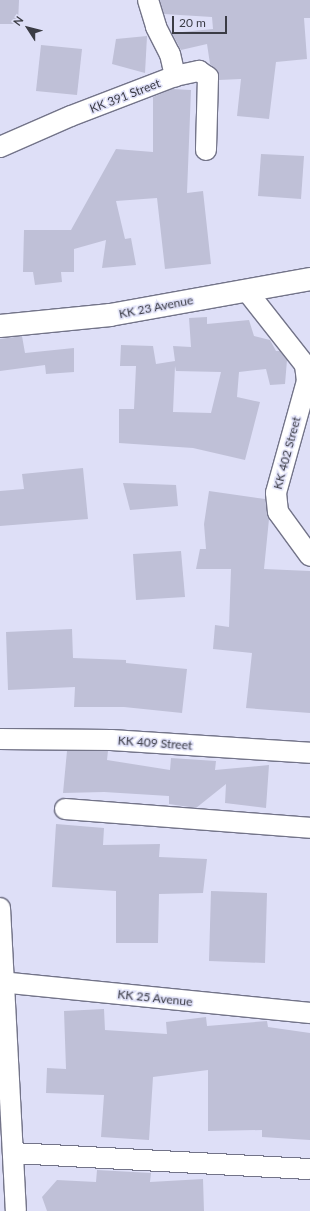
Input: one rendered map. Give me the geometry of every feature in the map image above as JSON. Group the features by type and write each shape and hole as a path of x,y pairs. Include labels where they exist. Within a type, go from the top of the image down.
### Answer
{"main road":[{"name":"KK 23 Avenue","path":"0,326 110,315 310,279"}],"street":[{"name":"KK 391 Street","path":"0,147 71,116 175,76 170,54 156,27 148,0"},
{"path":"175,76 199,71 208,77 206,150"},
{"name":"KK 402 Street","path":"246,290 305,365 307,381 276,493 278,512 310,556"},
{"name":"KK 409 Street","path":"0,739 111,740 310,753"},
{"path":"65,809 310,828"},
{"path":"0,908 2,983 16,1211"},
{"name":"KK 25 Avenue","path":"2,983 310,1013"},
{"path":"13,1153 310,1169"}],"building":[{"path":"0,0 19,0 18,24 0,24"},
{"path":"160,0 310,0 310,18 304,18 307,59 276,62 269,119 237,116 241,79 219,80 218,71 210,64 207,44 181,50 172,33 213,29 212,17 164,14"},
{"path":"147,36 145,73 112,64 116,39"},
{"path":"41,45 82,49 77,95 36,91"},
{"path":"172,89 191,90 187,193 203,191 211,264 165,269 157,198 116,201 125,239 131,238 136,265 102,268 106,240 74,249 74,272 61,272 62,282 35,285 33,272 23,272 24,230 71,230 116,149 153,152 153,97"},
{"path":"261,154 304,156 301,199 258,196"},
{"path":"207,317 207,324 249,320 254,336 270,340 276,351 280,351 287,360 285,384 270,385 266,369 239,372 237,397 260,402 245,460 193,448 119,443 119,409 134,409 136,366 120,366 121,345 153,346 156,364 175,361 173,346 191,347 189,318","holes":["175,366 176,371 221,372 211,413 173,412"]},
{"path":"22,336 25,353 74,348 74,372 46,374 45,365 0,371 0,339"},
{"path":"83,468 88,519 0,526 0,491 24,489 22,474"},
{"path":"123,483 176,485 178,506 130,510"},
{"path":"209,491 265,499 269,519 264,569 310,571 310,713 246,708 252,653 213,649 215,625 229,627 231,569 196,569 200,549 206,549 204,524"},
{"path":"181,551 185,597 136,600 133,554"},
{"path":"72,629 73,658 126,660 126,663 187,669 182,713 124,707 74,707 75,687 8,690 6,632"},
{"path":"67,751 108,751 107,760 170,770 171,758 216,761 215,770 269,765 266,808 225,803 226,784 196,808 169,804 169,796 104,792 63,793"},
{"path":"56,824 104,828 103,845 160,844 159,857 207,859 203,893 159,894 158,943 116,943 116,891 52,887"},
{"path":"211,891 267,893 265,963 209,961"},
{"path":"104,1009 105,1030 167,1034 166,1022 206,1017 207,1026 267,1021 268,1027 310,1033 310,1140 262,1137 262,1130 208,1131 208,1070 153,1077 149,1140 101,1137 104,1095 46,1093 47,1068 66,1069 64,1011"},
{"path":"97,1170 151,1173 150,1182 203,1179 204,1211 47,1211 42,1197 57,1180 96,1182"}]}
